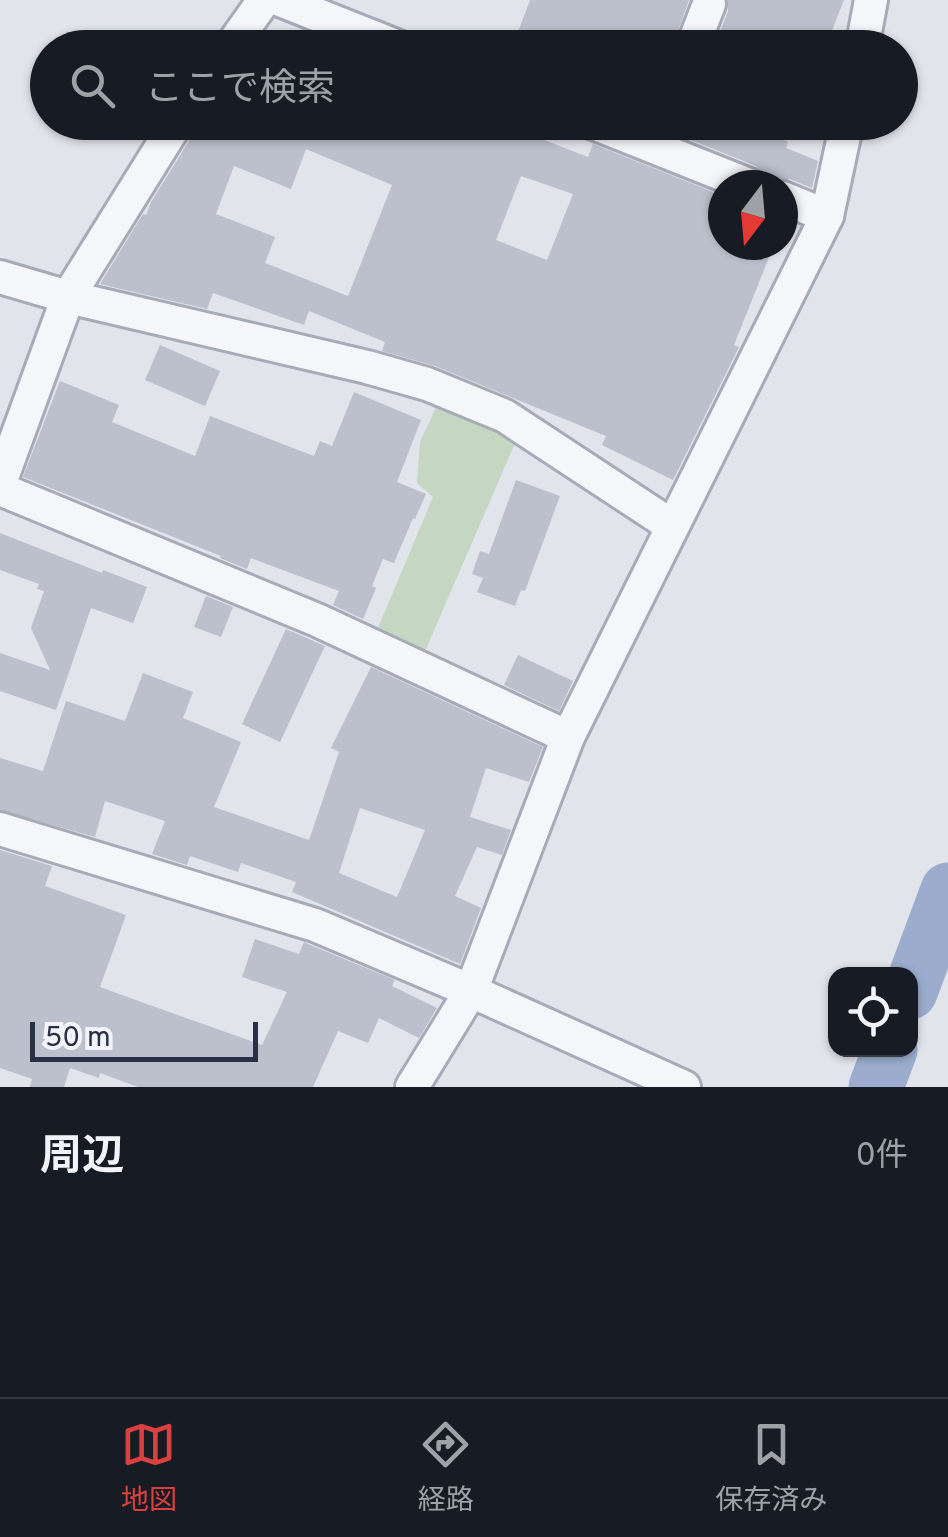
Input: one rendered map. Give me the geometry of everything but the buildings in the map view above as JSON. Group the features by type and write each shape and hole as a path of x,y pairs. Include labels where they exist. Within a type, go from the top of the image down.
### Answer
{"street":[{"path":"243,30 264,0"},
{"path":"280,0 356,30"},
{"path":"865,30 870,0"},
{"path":"699,30 709,4"},
{"path":"166,140 68,297 0,486 317,620 568,737"},
{"path":"667,140 722,170"},
{"path":"412,1087 471,991 568,737 828,216 843,140"},
{"path":"798,204 828,216"},
{"path":"0,278 426,384 506,416 672,526"},
{"path":"0,830 314,924 684,1087"}],"green space":[{"path":"438,403 516,441 423,656 375,635 433,497 417,483 420,442"}],"waterway":[{"path":"918,971 948,890"},
{"path":"876,1087 887,1057"}]}
